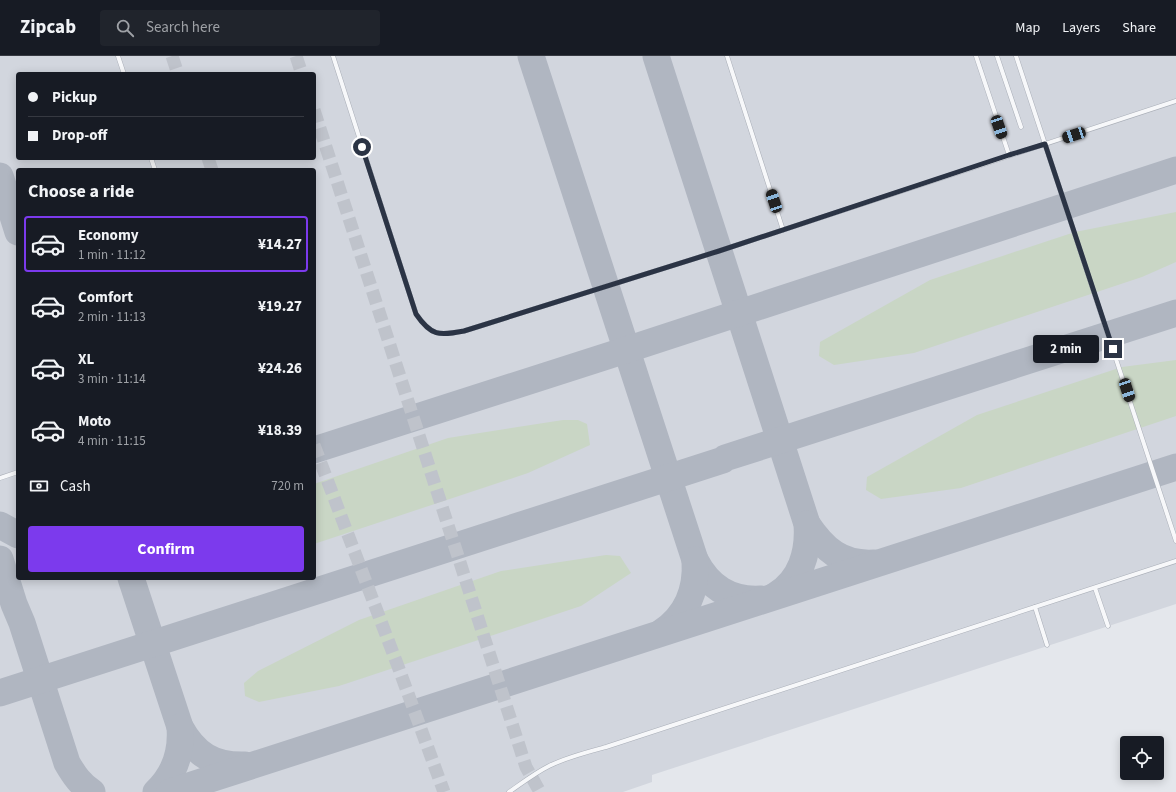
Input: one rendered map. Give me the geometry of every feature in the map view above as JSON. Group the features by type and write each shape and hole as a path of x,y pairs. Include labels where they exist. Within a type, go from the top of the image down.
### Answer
{"lane":[{"path":"118,56 123,72"},
{"path":"333,56 416,314 424,326 436,333 448,334 464,331 784,230 1176,101"},
{"path":"727,56 784,230"},
{"path":"976,56 1009,155"},
{"path":"997,56 1020,127"},
{"path":"1016,56 1176,542"},
{"path":"0,478 16,473"},
{"path":"509,792 550,765 573,756 614,745 1176,561"},
{"path":"1095,588 1108,626"},
{"path":"1035,607 1047,645"}],"shaded area":[{"path":"0,56 1176,56 1176,604 652,775 652,782 623,792 0,792"}],"green space":[{"path":"1176,212 1176,262 1142,277 914,353 834,365 819,356 820,342 930,280 1075,232"},
{"path":"1176,360 1176,416 961,488 881,499 866,490 867,477 977,415 1122,367"},
{"path":"563,420 578,420 587,424 590,445 528,473 316,543 316,483 448,438"},
{"path":"606,555 620,556 631,573 581,606 339,686 259,702 245,696 244,683 258,671 359,620 501,571"}],"taxiway":[{"path":"531,56 695,560 707,578 714,585 730,595 740,598 761,599"},
{"path":"656,56 807,524 807,545 802,564 792,582 776,595"},
{"path":"316,449 626,350 1176,170"},
{"path":"0,176 16,226"},
{"path":"0,693 1176,313"},
{"path":"170,792 1176,467"},
{"path":"807,524 820,541 834,554 852,561 874,563"},
{"path":"0,525 16,534"},
{"path":"0,559 67,763 84,786 92,792"},
{"path":"662,632 678,618 689,601 694,582 695,560"},
{"path":"132,580 180,727 192,744 199,751 214,761 234,765 245,765"},
{"path":"156,792 168,778 176,763 180,746 180,727"}],"tunnel":[{"path":"172,56 177,72"},
{"path":"296,56 301,72"},
{"path":"316,116 526,767 540,792"},
{"path":"209,160 211,168"},
{"path":"316,450 444,792"}],"route":[{"path":"362,147 416,314 424,326 436,333 448,334 464,331 732,247 1045,144 1113,349"}]}
